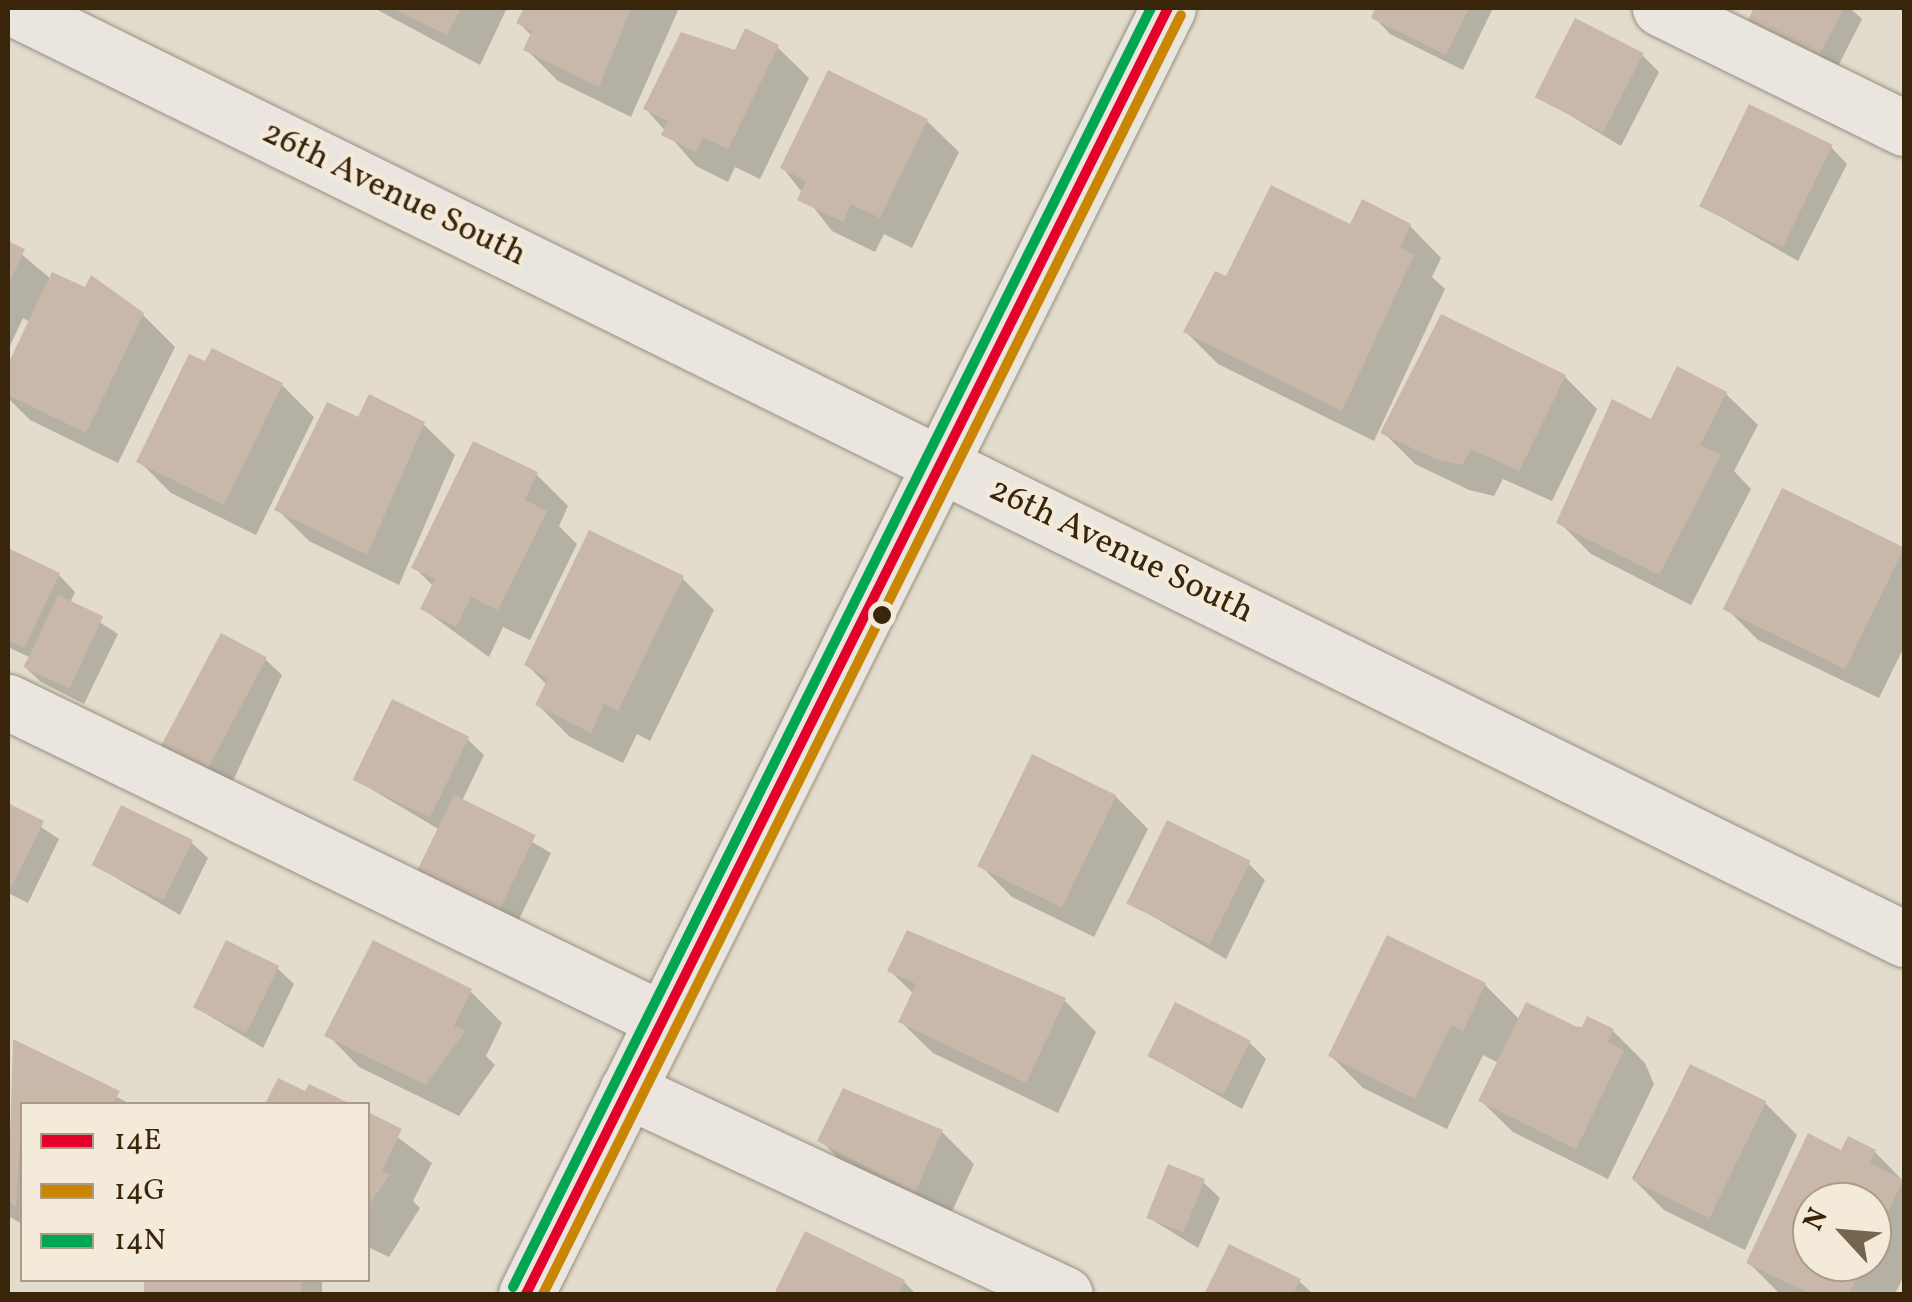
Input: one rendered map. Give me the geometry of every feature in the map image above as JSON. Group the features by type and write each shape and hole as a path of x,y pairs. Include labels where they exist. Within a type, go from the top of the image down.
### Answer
{"street":[{"name":"26th Avenue South","path":"13,8 1904,939"},
{"path":"526,1294 661,1019 945,466 1168,8"},
{"path":"1660,8 1904,128"},
{"path":"8,702 661,1019"},
{"path":"627,1090 1065,1294"}],"building":[{"path":"392,8 461,8 447,35"},
{"path":"524,8 631,8 599,87 523,50 532,31 516,23"},
{"path":"1375,8 1469,8 1446,55 1371,18"},
{"path":"1754,8 1844,8 1812,69 1741,33"},
{"path":"1575,18 1644,53 1603,132 1535,97"},
{"path":"745,28 779,45 728,149 703,137 696,152 661,135 668,121 643,109 681,32 735,50"},
{"path":"828,70 928,119 880,218 851,204 843,222 797,200 806,181 780,168"},
{"path":"1749,104 1833,145 1783,247 1699,206"},
{"path":"1271,185 1350,224 1362,199 1411,224 1400,247 1414,255 1342,411 1183,332 1215,271 1226,276"},
{"path":"8,241 25,249 8,285"},
{"path":"52,272 85,287 91,275 144,313 86,433 8,395 8,364"},
{"path":"1441,314 1566,375 1519,471 1471,449 1462,465 1435,459 1380,433"},
{"path":"212,348 283,383 224,505 136,462 189,354 205,361"},
{"path":"1677,366 1727,392 1700,445 1721,455 1659,575 1556,523 1612,399 1651,419"},
{"path":"369,394 425,422 367,555 274,510 327,402 358,417"},
{"path":"473,441 538,472 525,500 547,511 498,610 471,597 456,627 420,609 435,579 411,568"},
{"path":"1782,488 1904,548 1845,669 1723,609"},
{"path":"589,530 684,576 618,711 604,704 591,733 535,705 548,678 524,665"},
{"path":"8,548 60,573 24,648 8,640"},
{"path":"58,595 103,616 70,689 24,668"},
{"path":"221,633 267,657 202,780 156,756"},
{"path":"392,699 469,737 430,818 353,780"},
{"path":"1032,754 1116,795 1062,908 977,866"},
{"path":"454,795 536,835 493,923 411,883"},
{"path":"8,803 44,821 11,888 8,887"},
{"path":"121,805 193,840 164,900 92,865"},
{"path":"1167,820 1251,861 1210,944 1126,904"},
{"path":"907,930 1066,998 1026,1083 898,1022 916,984 887,971"},
{"path":"1387,935 1486,983 1463,1031 1451,1025 1415,1099 1328,1056"},
{"path":"226,940 279,966 246,1033 193,1007"},
{"path":"373,940 472,989 454,1026 465,1031 426,1085 324,1036"},
{"path":"1175,1002 1251,1041 1223,1095 1147,1056"},
{"path":"1526,1002 1581,1029 1587,1016 1614,1029 1608,1042 1624,1050 1576,1149 1478,1101"},
{"path":"13,1039 120,1091 114,1102 20,1102 16,1206 8,1202"},
{"path":"1690,1064 1766,1101 1709,1218 1633,1181"},
{"path":"278,1078 305,1091 309,1084 347,1102 266,1102"},
{"path":"843,1088 943,1130 915,1192 817,1141"},
{"path":"370,1113 402,1129 382,1171 390,1175 370,1203"},
{"path":"1808,1133 1841,1150 1848,1136 1876,1150 1870,1163 1903,1180 1892,1203 1892,1182 1792,1182 1792,1282 1855,1282 1849,1294 1811,1294 1746,1263"},
{"path":"1168,1164 1205,1179 1183,1233 1146,1218"},
{"path":"805,1231 905,1280 898,1294 774,1294"},
{"path":"1229,1244 1301,1279 1293,1294 1204,1294"},
{"path":"144,1282 301,1282 301,1294 144,1294"}],"transit line":[{"name":"14N","path":"513,1287 1151,8"},
{"name":"14E","path":"526,1294 1168,8"},
{"name":"14G","path":"543,1294 1181,15"}]}
